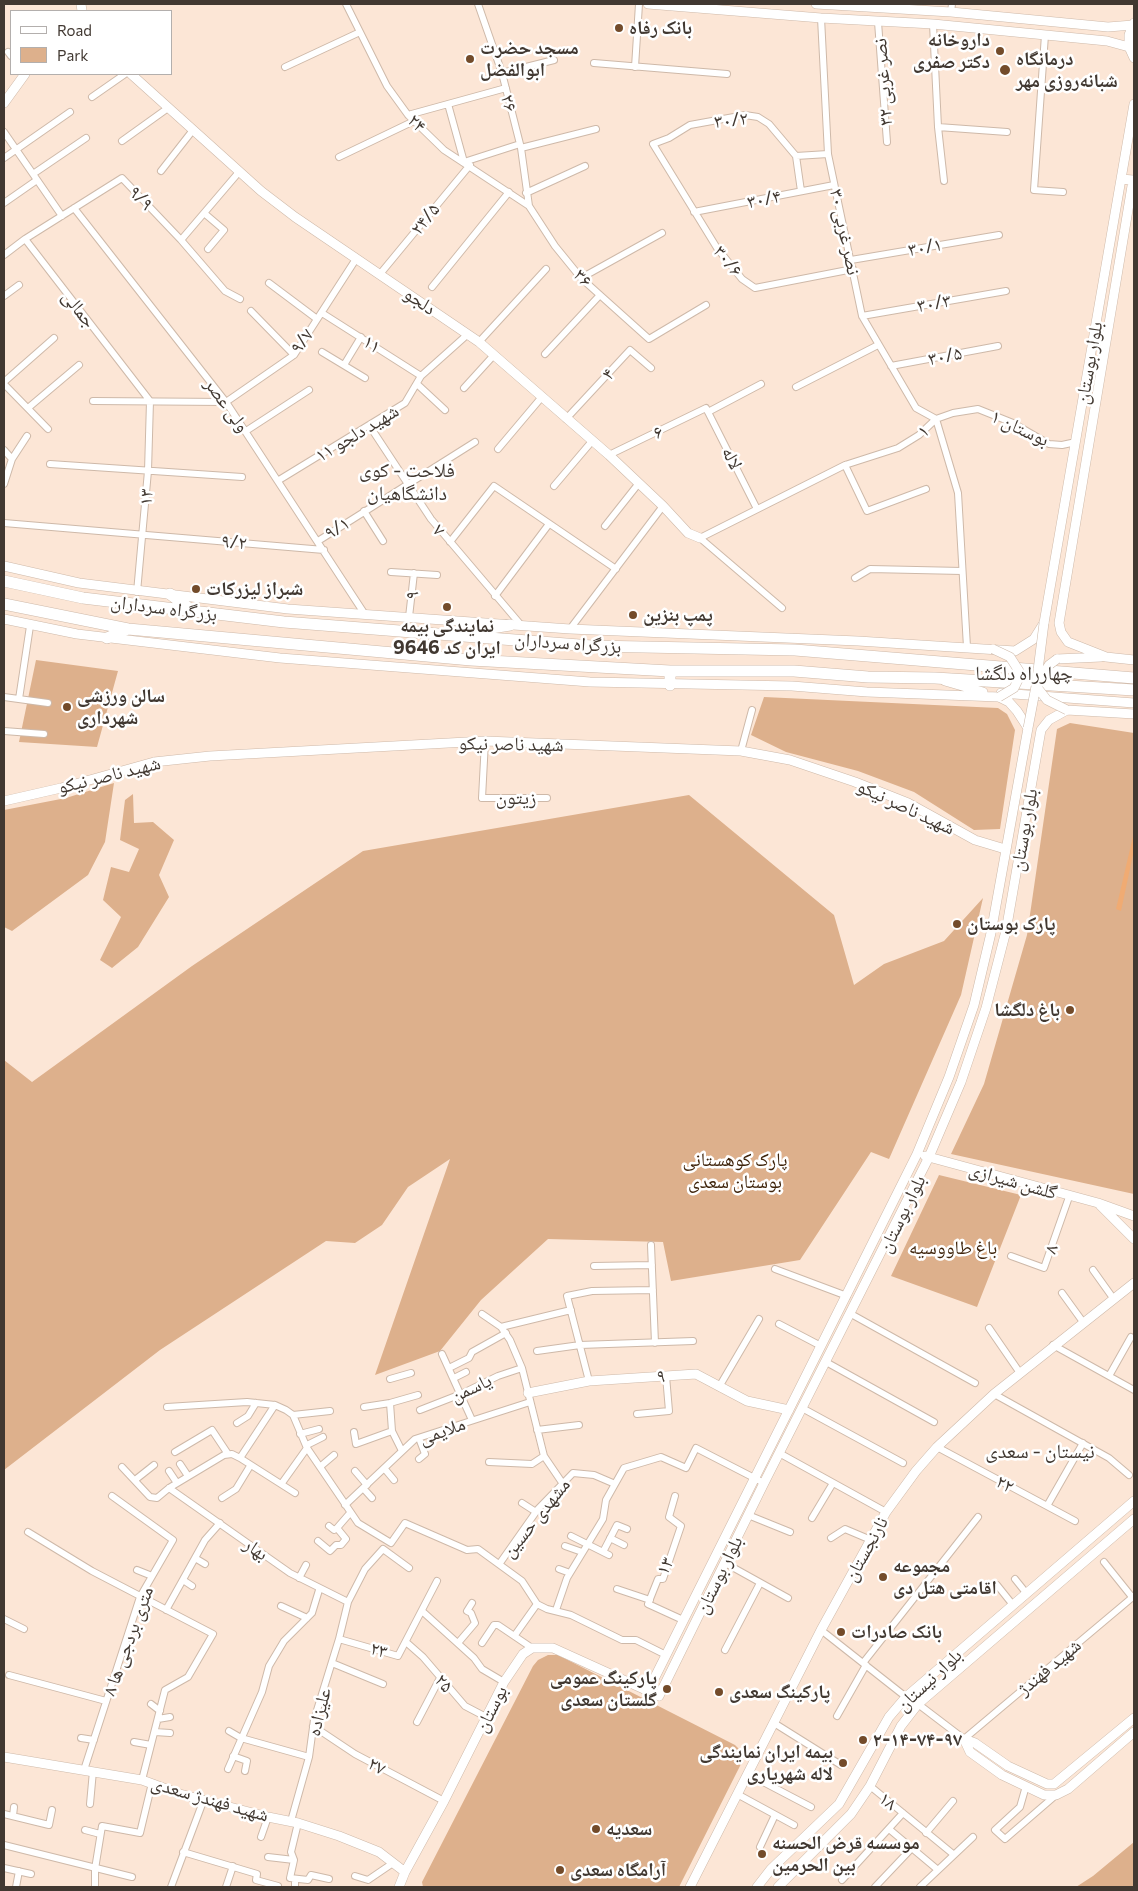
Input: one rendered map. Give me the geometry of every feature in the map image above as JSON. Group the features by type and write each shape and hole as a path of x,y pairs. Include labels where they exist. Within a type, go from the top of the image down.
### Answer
{"highway":[{"name":"بزرگراه سرداران","path":"4,581 83,598 284,622 592,646 796,650 1134,678"},
{"path":"170,594 194,612"},
{"name":"بزرگراه سرداران","path":"4,604 128,629 471,660 670,670 794,671 868,677 935,678 1134,690"},
{"path":"282,644 284,622"},
{"path":"456,634 515,625"},
{"path":"106,638 128,629"},
{"path":"670,670 670,685"}],"main road":[{"path":"648,4 821,18 933,24 1107,41 1129,47"},
{"path":"816,4 952,8 1108,27 1133,24"},
{"path":"1133,24 1128,35 1129,47 1134,58"},
{"path":"4,103 24,75"},
{"name":"دلجو","path":"132,75 239,172 294,218 480,342 541,398 593,440 663,506 688,534 700,538"},
{"name":"بلوار بوستان","path":"1068,710 1049,720 1041,730 1006,931 986,1008 961,1082 930,1157 852,1314 779,1453 659,1696 648,1691 917,1154 949,1077 974,1005 987,951 1036,686 1044,623 1134,104"},
{"path":"1121,179 1133,180"},
{"name":"بلوار بوستان","path":"1106,657 1068,642 1061,632 1058,623 1133,180"},
{"path":"4,566 79,583 137,592 170,594 288,609 570,629 967,647 1015,651 1034,639 1044,623"},
{"path":"4,619 30,626 106,638 280,658 461,674 670,685 792,686 867,692 999,697 1009,702 1028,728"},
{"path":"993,649 1010,657 1019,671 1019,678 1014,688 999,697"},
{"path":"1134,660 1106,657 1058,659 1049,665 1036,686 1047,700 1068,710 1134,714"},
{"path":"935,678 981,692 1134,703"},
{"name":"شهید ناصر نیکو","path":"4,801 61,788 154,762 210,756 485,741 741,751 790,760 855,782 908,803 975,840 1006,848"},
{"path":"974,1005 986,1008"},
{"name":"گلشن شیرازی","path":"917,1154 1069,1197 1098,1203 1134,1216"},
{"path":"1098,1203 1134,1239"},
{"path":"855,1279 867,1284"},
{"name":"نارنجستان","path":"690,1887 821,1630 886,1512 937,1447 994,1394 1053,1345 1134,1283"},
{"name":"۹","path":"529,1398 589,1381 696,1374 746,1401 789,1410"},
{"name":"بلوار نیستان","path":"757,1887 771,1869 839,1804 889,1717 906,1697 1134,1501"},
{"name":"بلوار نیستان","path":"778,1887 799,1864 840,1827 870,1786 901,1726 918,1704 1134,1519"},
{"path":"532,1648 553,1648 648,1691"},
{"name":"بوستان","path":"399,1887 504,1682 514,1665 532,1648"},
{"path":"964,1739 976,1743 1008,1766 1048,1784 1054,1784 1134,1718"},
{"path":"964,1739 970,1752 1002,1775 1044,1794 1056,1795 1068,1789 1134,1732"},
{"name":"شهید فهندژ سعدی","path":"4,1759 142,1780 180,1794 294,1822 339,1836 379,1852 405,1872"}],"street":[{"name":"۲۴","path":"346,4 387,86 408,116 444,150 467,163 529,206"},
{"name":"۲۶","path":"478,4 502,73 521,146 529,206"},
{"path":"635,67 640,4"},
{"name":"نصر غربی ۳۰","path":"821,18 828,154 862,316 916,408 936,420"},
{"name":"نصر غربی ۳۲","path":"878,22 887,142"},
{"path":"933,24 938,127 944,181"},
{"path":"285,67 360,32"},
{"path":"1046,35 1034,190 1063,192"},
{"path":"502,73 554,60"},
{"path":"594,63 727,74"},
{"path":"92,97 124,75"},
{"path":"408,116 506,88"},
{"path":"448,104 467,163 521,146 596,129"},
{"path":"122,141 168,108"},
{"path":"4,158 70,112"},
{"name":"۳۰/۲","path":"653,144 669,138 690,125 745,115 758,117 769,124 796,156"},
{"path":"339,157 414,121"},
{"path":"938,127 1007,132"},
{"path":"161,171 193,130"},
{"path":"4,132 62,216"},
{"path":"4,203 86,138"},
{"name":"۳۰/۶","path":"653,144 716,248 742,279 755,288 853,270"},
{"path":"801,192 796,156 828,154"},
{"name":"۲۴/۵","path":"380,274 467,163"},
{"path":"526,193 585,166"},
{"path":"181,240 239,172"},
{"name":"۹/۹","path":"25,239 122,178 181,240 225,291 240,299"},
{"name":"۳۰/۴","path":"694,212 834,185"},
{"path":"432,287 509,192"},
{"name":"۳۶","path":"529,206 555,246 582,278 649,338 706,305"},
{"name":"ولی عصر","path":"74,208 226,402 364,613"},
{"path":"204,213 224,230 208,249"},
{"path":"582,278 662,234"},
{"name":"۳۰/۱","path":"851,260 999,235"},
{"path":"4,255 25,239"},
{"name":"جمالی","path":"25,239 150,401"},
{"name":"۹/۷","path":"226,402 294,355 356,259"},
{"path":"480,342 546,269"},
{"path":"269,283 317,319"},
{"path":"4,296 19,285"},
{"name":"۳۰/۳","path":"862,316 1006,291"},
{"path":"545,354 600,295"},
{"path":"251,311 294,355"},
{"name":"۱۱","path":"322,313 421,376"},
{"name":"شهید دلجو ۱۱","path":"278,480 405,403 421,376 468,334"},
{"path":"344,365 361,337"},
{"path":"48,429 4,383 54,338"},
{"path":"796,387 878,345"},
{"name":"۳۰/۵","path":"891,366 998,346"},
{"name":"۴","path":"566,419 630,350 651,368"},
{"path":"322,352 364,378"},
{"path":"464,388 494,355"},
{"path":"28,408 79,365"},
{"path":"417,384 445,410"},
{"name":"۶","path":"609,455 761,384"},
{"path":"246,431 309,390"},
{"path":"498,449 541,398"},
{"path":"93,401 226,402"},
{"name":"۱۳","path":"137,592 148,471 150,401"},
{"name":"بوستان ۱","path":"936,420 953,413 978,409 1013,423 1049,444 1062,445 1076,442"},
{"name":"لاله","path":"707,410 757,509"},
{"name":"۱","path":"700,538 845,465 898,448 919,435 936,420 958,493 967,647"},
{"name":"۷","path":"369,425 431,519 494,596 515,625"},
{"path":"4,484 12,459 27,436"},
{"path":"554,486 593,440"},
{"name":"۹/۱","path":"318,540 475,442"},
{"path":"4,450 12,459"},
{"path":"50,464 242,477"},
{"path":"845,465 867,511 926,490"},
{"path":"605,526 639,483"},
{"path":"450,542 494,486 616,569"},
{"path":"570,629 663,506"},
{"path":"364,511 383,542"},
{"name":"۹/۲","path":"4,523 324,550"},
{"path":"494,596 549,524"},
{"path":"700,538 782,608"},
{"path":"855,578 870,569 962,571"},
{"name":"۹","path":"391,572 437,575"},
{"name":"۹","path":"409,617 414,574"},
{"path":"19,699 30,626"},
{"path":"4,697 48,703"},
{"path":"741,751 752,710"},
{"path":"4,731 44,734"},
{"name":"زیتون","path":"485,741 482,798 547,798"},
{"name":"۸","path":"1011,1256 1044,1268 1069,1197"},
{"path":"651,1245 655,1343"},
{"path":"594,1266 652,1265"},
{"path":"775,1269 847,1296"},
{"path":"1092,1270 1113,1298"},
{"path":"589,1381 567,1296 592,1291 653,1290"},
{"path":"1062,1293 1083,1322"},
{"path":"449,1368 469,1358 472,1352 504,1330 571,1310"},
{"path":"482,1314 504,1330 522,1368 544,1456 563,1484"},
{"path":"852,1314 975,1383"},
{"path":"719,1387 760,1319"},
{"path":"779,1324 821,1346"},
{"path":"989,1328 1020,1373"},
{"path":"1109,1376 1131,1337"},
{"path":"537,1351 580,1345 692,1341"},
{"path":"1053,1345 1134,1390"},
{"path":"442,1354 472,1420"},
{"path":"826,1362 934,1422"},
{"name":"یاسمن","path":"420,1410 461,1394 498,1376 522,1368"},
{"path":"454,1378 466,1372"},
{"path":"390,1379 412,1373"},
{"path":"637,1414 669,1411 666,1376"},
{"path":"994,1394 1109,1458 1129,1475"},
{"path":"364,1407 390,1403 418,1395"},
{"name":"ملایمی","path":"345,1504 415,1439 529,1398"},
{"path":"167,1407 247,1402 275,1405 293,1415 307,1447 350,1513 334,1530 329,1526"},
{"path":"237,1423 248,1416 256,1403"},
{"path":"390,1403 392,1431 402,1451"},
{"path":"240,1458 275,1405"},
{"path":"802,1408 903,1463"},
{"path":"293,1415 330,1412"},
{"path":"537,1430 579,1425"},
{"path":"300,1434 319,1429"},
{"path":"175,1452 212,1430 228,1454 240,1458 295,1493"},
{"path":"354,1432 356,1444 392,1431"},
{"path":"282,1483 307,1447 322,1437"},
{"path":"419,1438 425,1454 419,1459"},
{"path":"1047,1506 1083,1443"},
{"name":"۲۲","path":"937,1447 1075,1521"},
{"path":"556,1610 570,1573 603,1519 606,1500 624,1468 661,1457 686,1468 696,1448 764,1483"},
{"path":"779,1453 886,1512"},
{"path":"122,1467 154,1498 188,1476 228,1454"},
{"path":"321,1466 334,1455"},
{"path":"489,1462 532,1464 544,1456"},
{"path":"180,1464 188,1476"},
{"path":"135,1480 154,1465"},
{"path":"222,1498 236,1488 250,1466"},
{"path":"384,1468 394,1480"},
{"path":"169,1471 177,1483"},
{"path":"355,1471 372,1498"},
{"name":"مشهدی حسین","path":"350,1513 358,1523 391,1543 405,1523 467,1550 478,1549 500,1563 536,1512 573,1473 594,1476 615,1484"},
{"path":"812,1518 833,1483"},
{"name":"بهار","path":"169,1488 299,1578 320,1590 348,1602"},
{"name":"۸ متری بردجی ها","path":"90,1804 89,1771 94,1740 106,1701 140,1597 173,1540 112,1496"},
{"name":"۱۳","path":"650,1600 658,1579 663,1579 681,1526 669,1517 675,1496"},
{"path":"522,1503 536,1512"},
{"path":"748,1515 790,1532"},
{"path":"837,1716 864,1664 978,1517"},
{"path":"166,1610 205,1540 220,1523"},
{"path":"571,1536 606,1554 610,1538 617,1525 627,1530"},
{"path":"318,1541 330,1552 336,1545 341,1545 346,1539 337,1528"},
{"path":"831,1538 845,1530 871,1540"},
{"path":"28,1532 92,1572 213,1634 188,1676 166,1690 142,1780"},
{"path":"610,1538 624,1545"},
{"path":"565,1546 582,1552"},
{"name":"علیزاده","path":"295,1887 293,1879 294,1860 291,1852 294,1822 309,1757 313,1726 348,1602 365,1569 383,1548 409,1568"},
{"path":"195,1558 205,1564"},
{"path":"1104,1562 1133,1597"},
{"path":"500,1563 528,1588 537,1604 547,1609 571,1615 622,1640 636,1640 666,1655"},
{"path":"724,1563 788,1598"},
{"path":"299,1578 306,1565"},
{"path":"559,1568 570,1573"},
{"path":"137,1570 152,1576"},
{"path":"1015,1579 1027,1594"},
{"path":"183,1580 192,1586"},
{"name":"۲۳","path":"339,1639 398,1656 437,1581"},
{"path":"725,1650 760,1583"},
{"path":"997,1586 1013,1605"},
{"path":"617,1589 650,1600 648,1604 683,1620"},
{"path":"228,1768 262,1692 269,1666 284,1641 312,1613 320,1590"},
{"name":"شهید فهندژ","path":"964,1739 1133,1597"},
{"path":"458,1643 475,1623 471,1613 467,1610 472,1603"},
{"path":"515,1635 537,1604"},
{"path":"281,1606 307,1618"},
{"path":"422,1611 474,1658 482,1669 504,1682"},
{"path":"4,1619 24,1629"},
{"path":"482,1643 494,1625 515,1635 532,1648"},
{"path":"821,1630 906,1697"},
{"name":"۲۵","path":"406,1642 423,1657 465,1706 486,1717"},
{"path":"332,1663 384,1684"},
{"path":"9,1675 106,1701"},
{"path":"417,1722 440,1678"},
{"path":"151,1704 159,1715 170,1717"},
{"path":"918,1704 964,1739"},
{"path":"774,1723 840,1765"},
{"name":"۲۷","path":"313,1726 355,1754 444,1801"},
{"path":"229,1731 241,1738 309,1757"},
{"path":"155,1732 170,1733"},
{"path":"81,1738 94,1740"},
{"path":"134,1742 151,1745"},
{"path":"233,1756 247,1761 245,1771"},
{"path":"748,1774 811,1807"},
{"path":"96,1887 95,1869 102,1826 140,1833 152,1783"},
{"name":"۱۸","path":"870,1786 953,1854"},
{"path":"1026,1786 1020,1807 995,1830 1005,1838 1056,1795"},
{"path":"738,1794 794,1825"},
{"path":"171,1887 204,1799"},
{"path":"926,1833 954,1801"},
{"path":"13,1816 14,1807"},
{"path":"4,1814 49,1825 52,1810"},
{"path":"842,1880 890,1829 903,1812"},
{"path":"760,1847 775,1815"},
{"path":"261,1837 268,1817"},
{"path":"890,1829 911,1849 938,1870"},
{"path":"85,1830 100,1834"},
{"path":"920,1887 973,1836"},
{"path":"4,1845 132,1877"},
{"path":"875,1887 911,1849"},
{"path":"183,1852 257,1874 256,1880 278,1886"},
{"path":"268,1857 294,1860"},
{"path":"355,1876 368,1880 393,1862"},
{"path":"226,1887 233,1866"},
{"path":"4,1868 31,1874"},
{"path":"16,1887 19,1871"},
{"path":"293,1879 308,1880 311,1875 329,1879"}],"green space":[{"name":"سالن ورزشی شهرداری","path":"36,660 118,671 97,747 19,742"},
{"path":"764,697 998,708 1007,714 1015,730 1000,829 974,830 914,792 858,771 786,752 751,735"},
{"name":"باغ دلگشا","path":"1070,723 1134,733 1134,1194 951,1154 984,1084 1027,935 1057,729"},
{"path":"114,783 105,842 88,875 12,931 4,927 4,810 66,798"},
{"path":"133,794 134,823 153,822 174,840 159,875 169,897 138,947 112,968 100,960 121,917 103,900 111,867 129,872 139,849 120,840 125,800"},
{"name":"پارک کوهستانی بوستان سعدی","path":"689,795 834,915 854,985 884,964 944,941 983,898 961,995 889,1159 871,1152 800,1260 671,1281 663,1242 548,1239 481,1300 440,1351 375,1375 450,1159 408,1187 382,1225 355,1243 326,1241 160,1350 4,1470 4,1060 32,1082 192,966 363,851"},
{"name":"باغ طاووسیه","path":"939,1175 1021,1195 977,1307 891,1276"},
{"path":"548,1655 558,1655 735,1745 739,1749 741,1764 679,1887 423,1887 422,1882 533,1666 538,1660"},
{"path":"1134,1842 1134,1887 1076,1887 1093,1876"}],"shaded area":[{"path":"1134,832 1134,850 1121,911 1116,909"}],"place":[{"name":"بانک رفاه","path":"619,28"},
{"name":"داروخانه دکتر صفری","path":"1000,51"},
{"name":"مسجد حضرت ابوالفضل","path":"470,59"},
{"name":"درمانگاه شبانه‌روزی مهر","path":"1005,70"},
{"name":"شبراز لیزرکات","path":"196,589"},
{"name":"نمایندگی بیمه ایران کد 9646","path":"447,607"},
{"name":"پمپ بنزین","path":"633,615"},
{"name":"سالن ورزشی شهرداری","path":"67,707"},
{"name":"پارک بوستان","path":"957,924"},
{"name":"باغ دلگشا","path":"1070,1010"},
{"name":"مجموعه اقامتی هتل دی","path":"883,1577"},
{"name":"بانک صادرات","path":"841,1632"},
{"name":"پارکینگ عمومی گلستان سعدی","path":"667,1689"},
{"name":"پارکینگ سعدی","path":"719,1692"},
{"name":"۲-۱۴-۷۴-۹۷","path":"863,1740"},
{"name":"بیمه ایران نمایندگی لاله شهریاری","path":"843,1763"},
{"name":"سعدیه","path":"596,1829"},
{"name":"موسسه قرض الحسنه بین الحرمین","path":"762,1854"},
{"name":"آرامگاه سعدی","path":"560,1870"}],"district":[{"name":"فلاحت - کوی دانشگاهیان","path":"407,482"},
{"name":"چهارراه دلگشا","path":"1024,673"},
{"name":"نیستان - سعدی","path":"1040,1451"}]}
